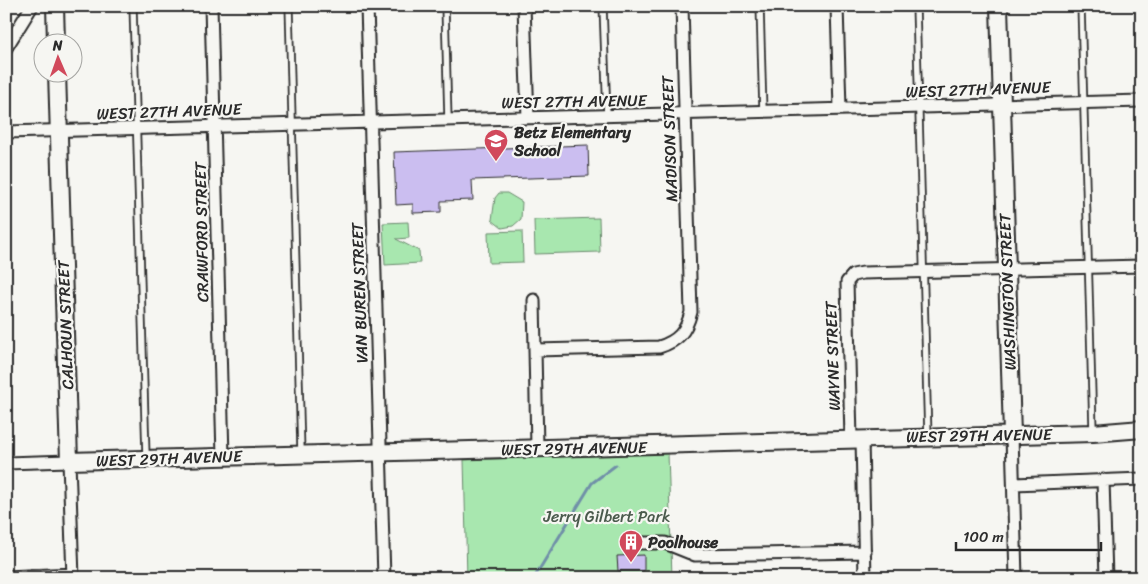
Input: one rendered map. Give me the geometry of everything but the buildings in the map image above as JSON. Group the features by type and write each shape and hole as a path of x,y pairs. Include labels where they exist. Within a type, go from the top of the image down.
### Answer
{"street":[{"path":"6,48 32,6"},
{"path":"55,6 56,32"},
{"name":"CRAWFORD STREET","path":"211,6 223,457"},
{"name":"VAN BUREN STREET","path":"367,6 384,578"},
{"path":"524,6 528,118"},
{"name":"MADISON STREET","path":"535,350 640,349 659,347 673,342 682,334 688,324 691,312 682,6"},
{"path":"837,6 840,109"},
{"name":"WASHINGTON STREET","path":"999,6 1016,578"},
{"name":"CALHOUN STREET","path":"57,82 73,576"},
{"name":"WEST 27TH AVENUE","path":"6,132 1142,101"},
{"path":"923,273 1142,266"},
{"name":"WAYNE STREET","path":"865,578 865,552 846,313 847,282 853,275 923,273"},
{"path":"534,300 537,448"},
{"name":"WEST 29TH AVENUE","path":"6,464 1012,435 1142,428"},
{"path":"1014,484 1142,479"},
{"path":"1103,480 1106,578"},
{"path":"634,543 665,544 695,555 865,552"},
{"path":"6,577 73,576"}],"lane":[{"path":"133,6 146,459"},
{"path":"289,6 302,454"},
{"path":"446,6 448,120"},
{"path":"604,6 607,116"},
{"path":"760,6 763,112"},
{"path":"916,6 928,436"},
{"path":"1081,6 1093,432"}],"green space":[{"path":"499,193 507,193 522,202 521,219 513,226 502,228 492,220 495,198"},
{"path":"599,218 600,252 535,254 534,220"},
{"path":"408,222 409,238 396,239 419,251 420,263 385,265 383,223"},
{"path":"522,231 523,262 489,263 488,232"},
{"name":"Jerry Gilbert Park","path":"668,453 672,578 467,578 464,460"}],"waterway":[{"path":"534,578 592,483 616,465"}],"place":[{"name":"Betz Elementary School","path":"496,162"},
{"name":"Poolhouse","path":"631,563"}]}
